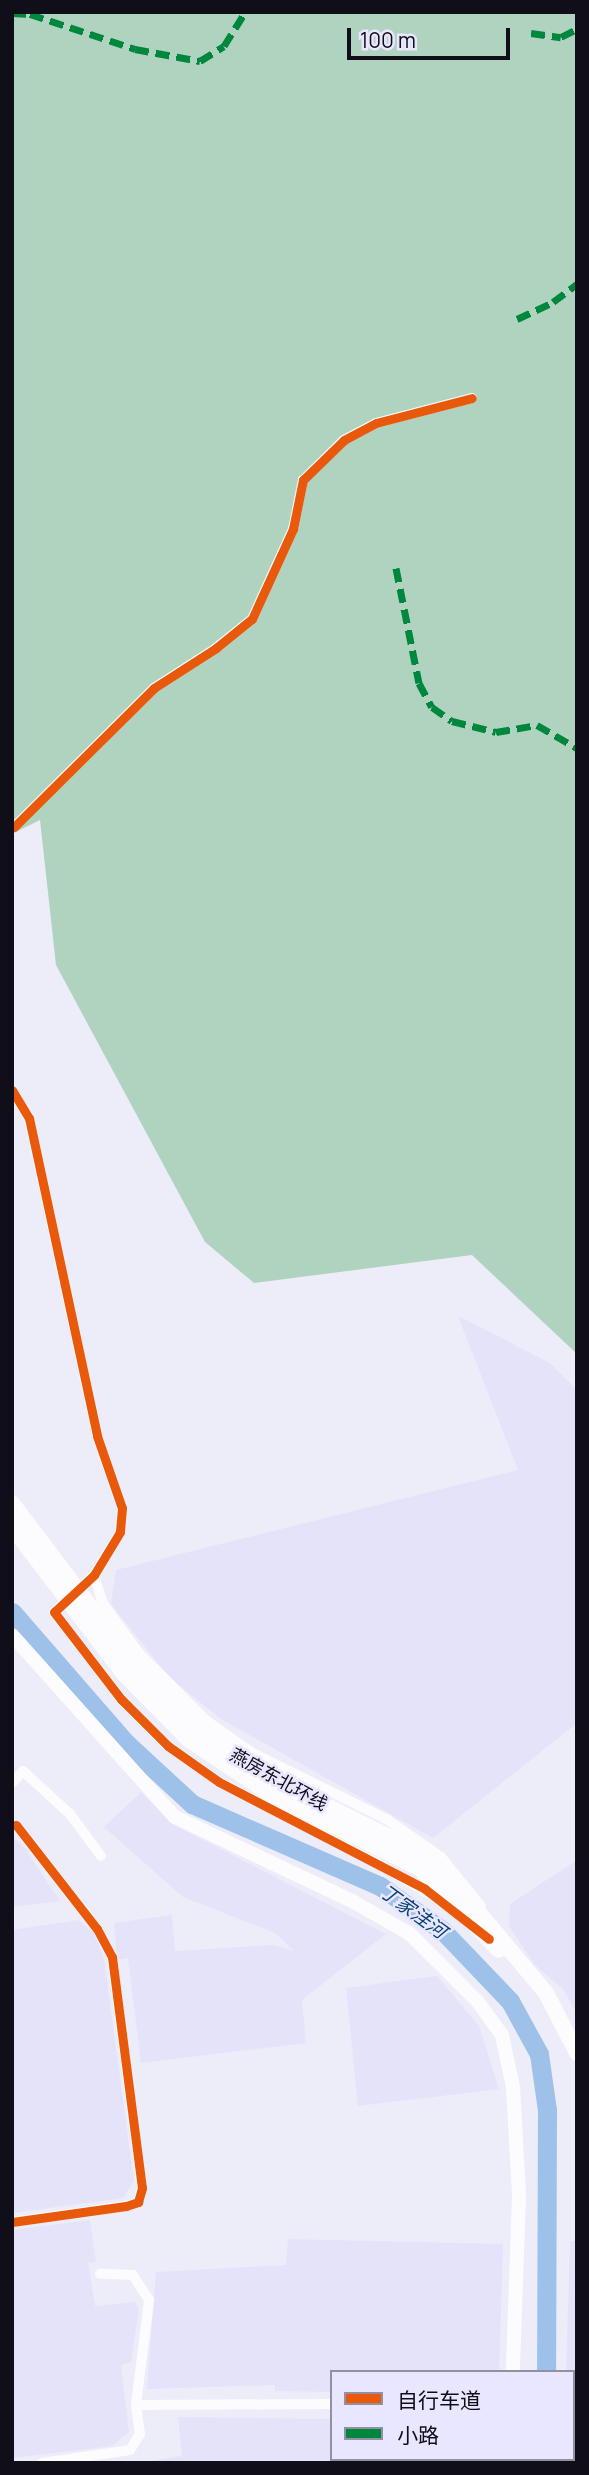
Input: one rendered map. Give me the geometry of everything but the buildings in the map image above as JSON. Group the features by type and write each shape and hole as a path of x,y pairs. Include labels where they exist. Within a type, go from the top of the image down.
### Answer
{"main road":[{"name":"燕房东北环线","path":"12,1503 77,1602"},
{"name":"燕房东北环线","path":"12,1527 137,1668 199,1730 278,1782 402,1843 454,1883 490,1931 546,1993 577,2053"}],"street":[{"path":"12,838 13,825 154,688 216,648 252,619 293,529 303,480 344,440 376,423 472,398"},
{"path":"12,1090 29,1118 97,1436 122,1508 120,1532 94,1575 54,1612 121,1699 168,1746 219,1782 425,1889 490,1931"},
{"path":"94,1575 102,1602 138,1652 207,1721 251,1752 388,1820 441,1857 472,1891 490,1931"},
{"path":"12,1635 175,1817 354,1902 410,1934 478,2002 502,2035 513,2087 519,2196 513,2370"},
{"path":"12,1783 23,1771 69,1814 101,1856"},
{"path":"12,2222 125,2206 138,2202 142,2188 112,1957 97,1928 16,1825"},
{"path":"42,2463 130,2451 141,2434 136,2405 149,2300 133,2275 100,2274"},
{"path":"136,2405 330,2404"}],"shaded area":[{"path":"458,1316 550,1363 577,1390 577,1723 433,1838 221,1719 169,1677 111,1604 116,1570 518,1470"},
{"path":"141,1792 172,1824 386,1934 302,2000 306,2043 141,2063 128,1958 117,1960 114,1923 172,1915 175,1951 274,1945 294,1951 275,1933 183,1897 104,1827"},
{"path":"12,1837 24,1847 60,1901 12,1907"},
{"path":"577,1860 577,2014 563,1989 535,1965 509,1926 510,1904"},
{"path":"78,1920 94,1933 104,1959 134,2181 123,2198 12,2213 12,1930"},
{"path":"437,1976 479,2026 499,2089 358,2106 346,1988"},
{"path":"90,2220 96,2262 88,2263 95,2306 135,2302 139,2309 131,2362 121,2365 129,2432 112,2446 12,2458 12,2230"},
{"path":"288,2239 503,2244 499,2370 330,2370 330,2392 275,2391 275,2385 147,2389 156,2272 286,2265"},
{"path":"570,2241 577,2241 577,2463 564,2463 575,2461 575,2370 566,2370"},
{"path":"178,2417 330,2419 330,2461 481,2463 137,2463 182,2456"}],"green space":[{"path":"12,12 577,12 577,1354 472,1255 254,1283 205,1242 56,965 40,820 12,834"}],"waterway":[{"name":"丁家洼河","path":"12,1612 126,1743 192,1804 380,1886 443,1931 510,2001 539,2054 547,2110 546,2370"}],"marked path":[{"path":"12,13 30,14 135,49 200,61 224,46 245,12"},
{"path":"531,33 561,37 577,29"},
{"path":"517,319 553,302 577,284"},
{"path":"396,568 419,683 432,707 452,721 496,732 537,725 577,748"}],"cycle path":[{"path":"14,827 154,688 216,648 252,619 293,529 303,480 344,440 376,423 472,398"},
{"path":"12,1090 29,1118 97,1436 122,1508 120,1532 94,1575 54,1612 121,1699 168,1746 219,1782 425,1889 489,1939"},
{"path":"12,2222 126,2206 138,2202 142,2188 112,1957 97,1929 16,1825"}]}
